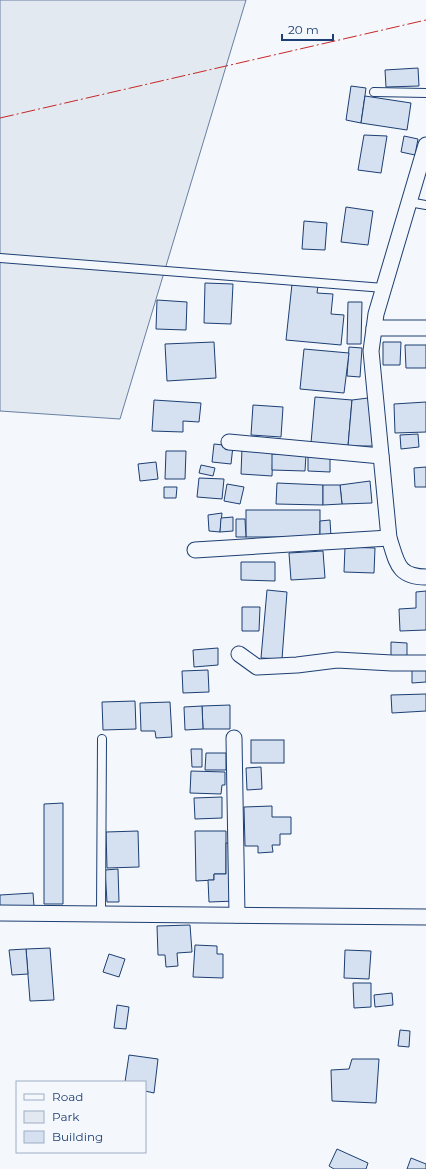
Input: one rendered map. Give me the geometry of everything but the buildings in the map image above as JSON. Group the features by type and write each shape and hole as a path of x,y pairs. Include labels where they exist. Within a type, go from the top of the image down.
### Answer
{"street":[{"path":"426,144 376,314 371,350 389,538 396,561 405,573 415,577 426,577"},
{"path":"374,328 426,328"},
{"path":"229,442 381,456"},
{"path":"195,550 389,538"},
{"path":"239,654 257,667 297,665 338,660 426,663"},
{"path":"234,738 238,915"},
{"path":"0,913 426,917"}],"lane":[{"path":"374,92 426,93"},
{"path":"409,202 426,205"},
{"path":"0,258 384,288"},
{"path":"101,914 102,739"}],"green space":[{"path":"0,0 246,0 120,419 0,411"}],"power":[{"path":"0,118 426,20"}]}
